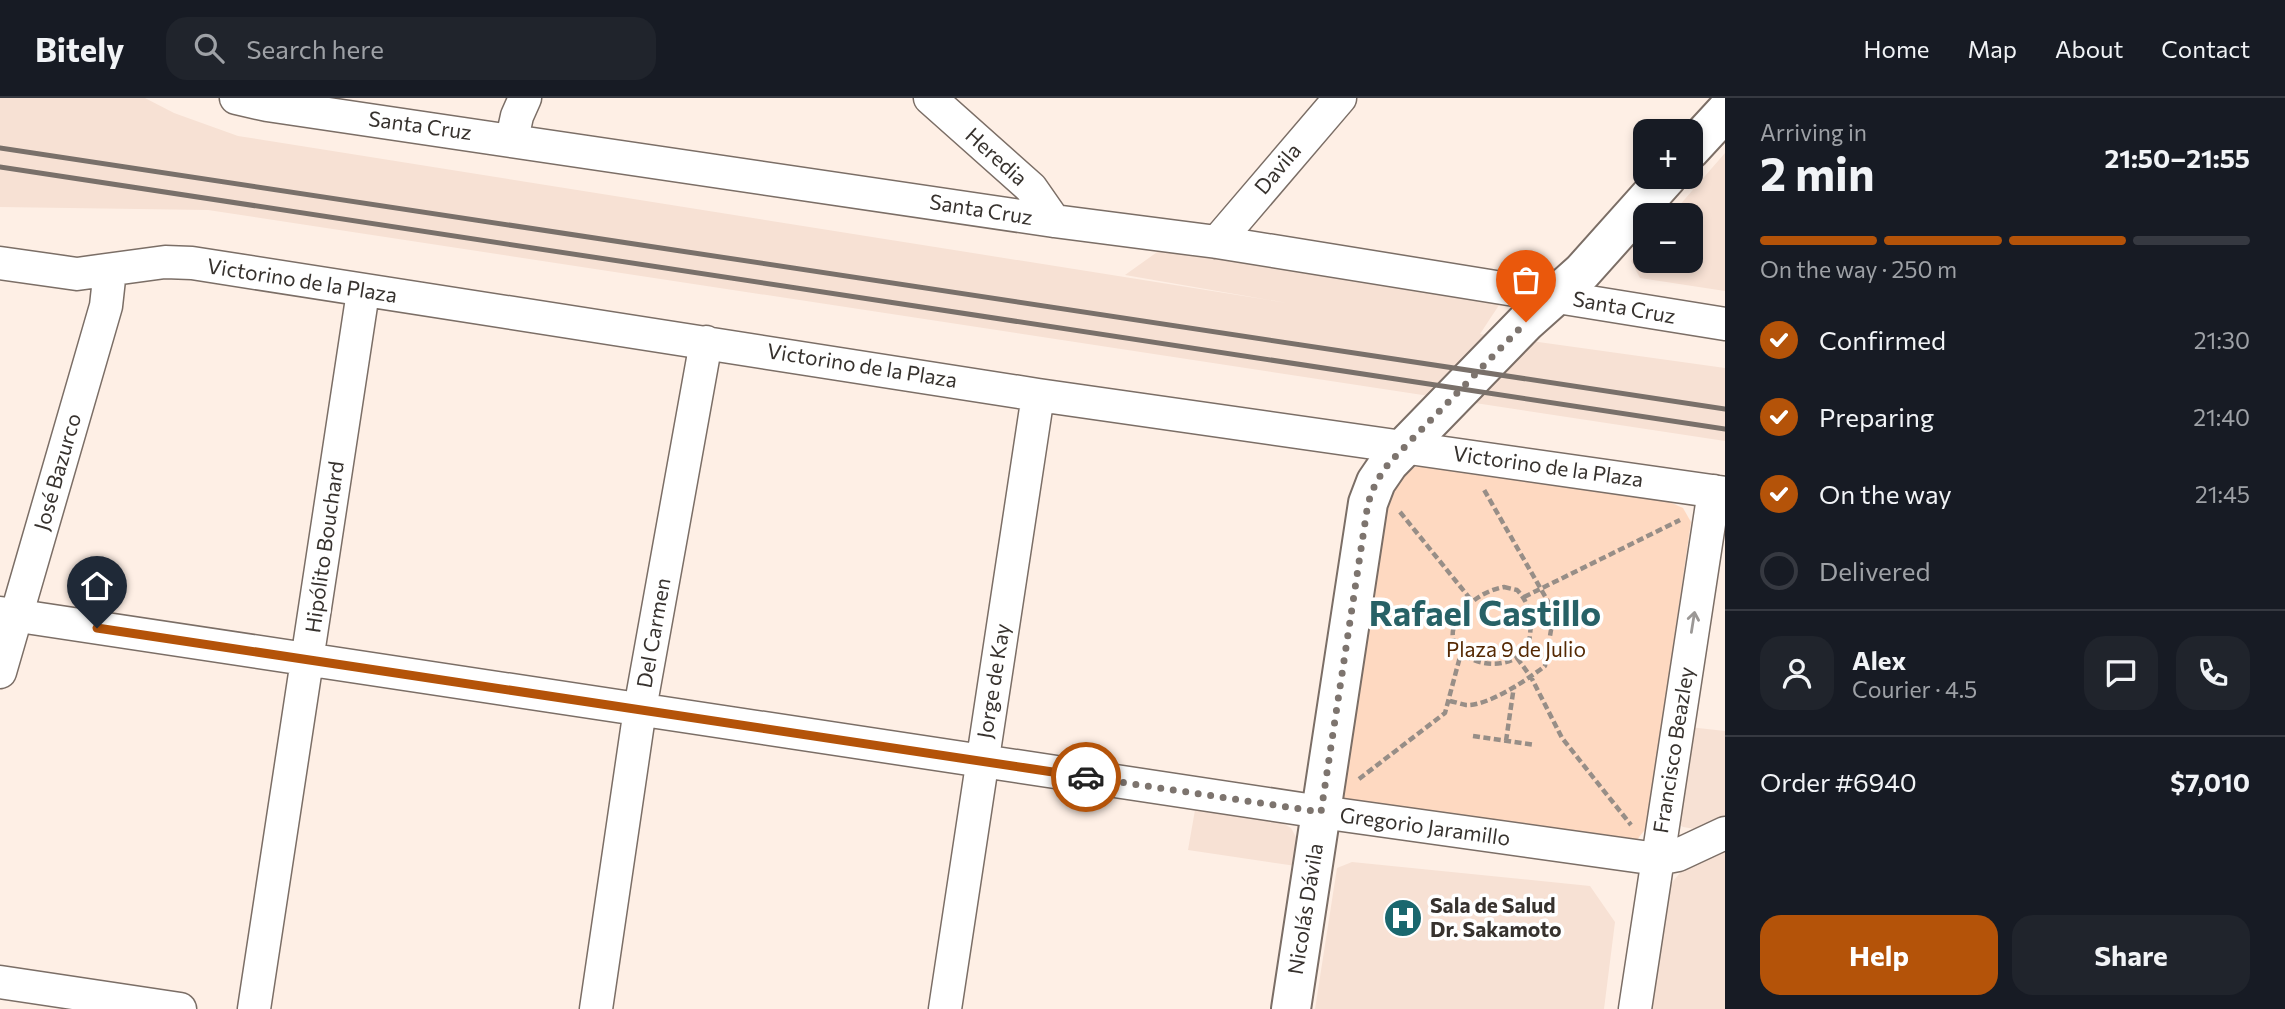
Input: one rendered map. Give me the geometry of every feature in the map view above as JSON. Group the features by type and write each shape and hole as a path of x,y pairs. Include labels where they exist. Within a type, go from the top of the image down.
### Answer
{"street":[{"name":"Santa Cruz","path":"236,98 267,105 1054,221 1217,242 1725,324"},
{"path":"512,139 517,116 525,98"},
{"name":"Davila","path":"1217,242 1340,98"},
{"name":"Heredia","path":"932,99 1031,188 1054,221"},
{"path":"1703,136 1725,112"},
{"path":"1406,446 1476,372 1582,272 1656,189"},
{"name":"Victorino de la Plaza","path":"0,263 77,274 165,262 192,263 363,292 706,342 1038,395 1463,454 1717,496"},
{"name":"José Bazurco","path":"0,672 8,615 106,306 110,270"},
{"name":"Hipólito Bouchard","path":"254,1009 363,292"},
{"name":"Del Carmen","path":"596,1009 640,709 706,342"},
{"name":"Jorge de Kay","path":"945,1009 1038,395"},
{"name":"Nicolás Dávila","path":"1291,1009 1368,503 1376,482 1406,446"},
{"name":"Francisco Beazley","path":"1636,1009 1657,859 1717,496"},
{"name":"Gregorio Jaramillo","path":"8,615 1657,859 1678,855 1725,833"},
{"path":"0,982 180,1009"}],"path":[{"path":"1450,701 1467,705 1486,702 1545,666 1554,612 1463,454"},
{"path":"1376,482 1472,601"},
{"path":"1524,597 1717,496"},
{"path":"1504,587 1517,590 1524,597 1531,624 1530,639 1517,658 1507,663 1486,663 1470,659 1453,644 1455,622 1472,601 1492,589 1504,587"},
{"path":"1321,809 1445,713 1461,653"},
{"path":"1517,658 1531,677 1562,738 1657,859"},
{"path":"1506,741 1514,686"},
{"path":"1473,736 1535,745"}],"shaded area":[{"path":"0,98 145,98 174,113 238,136 1287,303 1125,275 1167,245 1505,296 1480,334 1725,368 1725,441 208,210 0,207"},
{"path":"1725,153 1725,291 1640,278 1637,273 1703,273 1703,203 1681,203 1694,189 1703,189 1703,178"},
{"path":"1689,727 1725,731 1725,815 1695,829 1677,823"},
{"path":"1195,810 1282,823 1291,828 1299,846 1296,866 1188,850"},
{"path":"1725,850 1725,1009 1647,1009 1667,888 1681,872"},
{"path":"1352,862 1590,886 1615,922 1604,1009 1315,1009 1337,868"}],"green space":[{"name":"Plaza 9 de Julio","path":"1422,466 1665,500 1683,508 1691,522 1647,827 1636,841 1347,800 1340,795 1385,495 1410,468"}],"railway":[{"path":"0,148 1725,409"},
{"path":"0,167 1725,429"}],"way so far":[{"path":"1086,777 1321,812 1368,503 1376,482 1389,463 1526,322"}],"place":[{"name":"Sala de Salud Dr. Sakamoto","path":"1403,918"}],"district":[{"name":"Rafael Castillo","path":"1485,614"}],"route":[{"path":"97,628 1086,777"}]}
